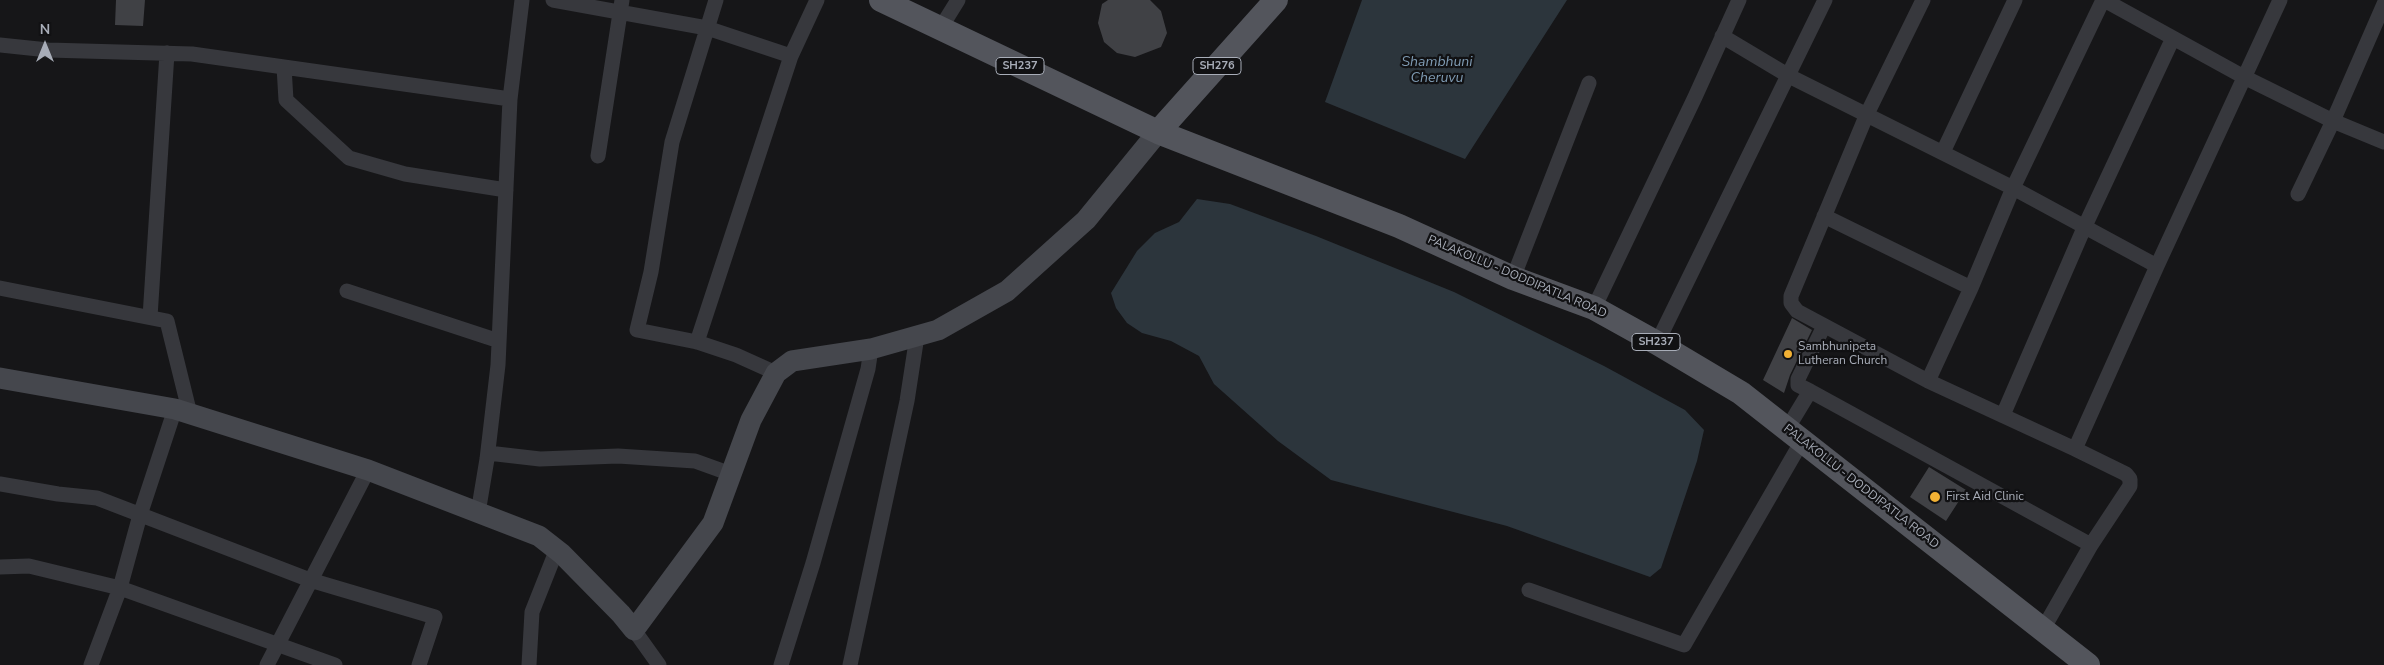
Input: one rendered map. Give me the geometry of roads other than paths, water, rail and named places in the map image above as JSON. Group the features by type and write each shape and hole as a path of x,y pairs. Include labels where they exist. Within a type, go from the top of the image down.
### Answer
{"main road":[{"name":"PALAKOLLU - DODDIPATLA ROAD","path":"881,0 1158,132 1399,226 1513,278 1594,308 1741,393 2042,631 2088,665"},
{"name":"SH276","path":"1158,132 1276,0"}],"street":[{"path":"478,513 488,453 499,341 510,99 522,0"},
{"path":"554,0 620,6 706,28 791,56"},
{"path":"716,0 672,142 651,272 637,330 697,342 736,355 776,373"},
{"path":"697,342 791,56 817,0"},
{"path":"940,29 958,0"},
{"path":"1594,308 1695,97 1739,0"},
{"path":"1657,343 1825,0"},
{"path":"1923,0 1867,114 1791,296 1791,303 1797,312 1928,381 2075,448 2126,474 2130,479 2130,486 2091,545 2042,631"},
{"path":"1943,152 2015,0"},
{"path":"1928,381 2013,188 2103,0 2119,3 2173,38 2244,77 2333,121 2384,142"},
{"path":"2075,448 2156,266 2280,0"},
{"path":"2298,194 2333,121 2384,4"},
{"path":"598,156 620,6"},
{"path":"1722,36 1789,76 2013,188 2156,266"},
{"path":"2004,415 2084,228 2173,38"},
{"path":"0,45 48,50 192,54 510,99"},
{"path":"150,317 168,53"},
{"path":"284,67 286,100 349,158 405,174 506,190"},
{"path":"1513,278 1589,83"},
{"path":"634,630 713,522 751,420 776,373 792,361 871,349 938,330 1007,290 1086,220 1158,132"},
{"path":"1824,216 1970,288"},
{"path":"0,288 168,321 183,412 140,514 120,588 91,665"},
{"path":"347,290 499,341"},
{"path":"1824,326 1798,379 1798,385 2091,545"},
{"path":"850,665 907,401 917,336"},
{"path":"781,665 832,499 868,369 871,349"},
{"path":"0,378 183,412 368,470 539,536 556,549 616,608 659,665"},
{"path":"1529,590 1684,645 1795,435 1810,392"},
{"path":"488,453 540,459 618,456 695,461 731,474"},
{"path":"267,665 276,644 368,470"},
{"path":"0,484 58,494 97,498 310,580 435,617 419,665"},
{"path":"529,665 532,612 556,549"},
{"path":"0,568 29,566 120,588 335,665"}],"water":[{"name":"Shambhuni Cheruvu","path":"1362,0 1567,0 1465,159 1325,102"},
{"path":"1197,199 1230,204 1316,236 1454,292 1604,366 1685,410 1704,430 1697,461 1661,568 1650,577 1507,526 1331,480 1278,441 1214,384 1199,356 1171,341 1142,333 1127,323 1116,308 1111,293 1137,251 1155,233 1179,222"}],"place":[{"name":"Sambhunipeta Lutheran Church","path":"1788,354"},
{"name":"First Aid Clinic","path":"1935,497"}]}
